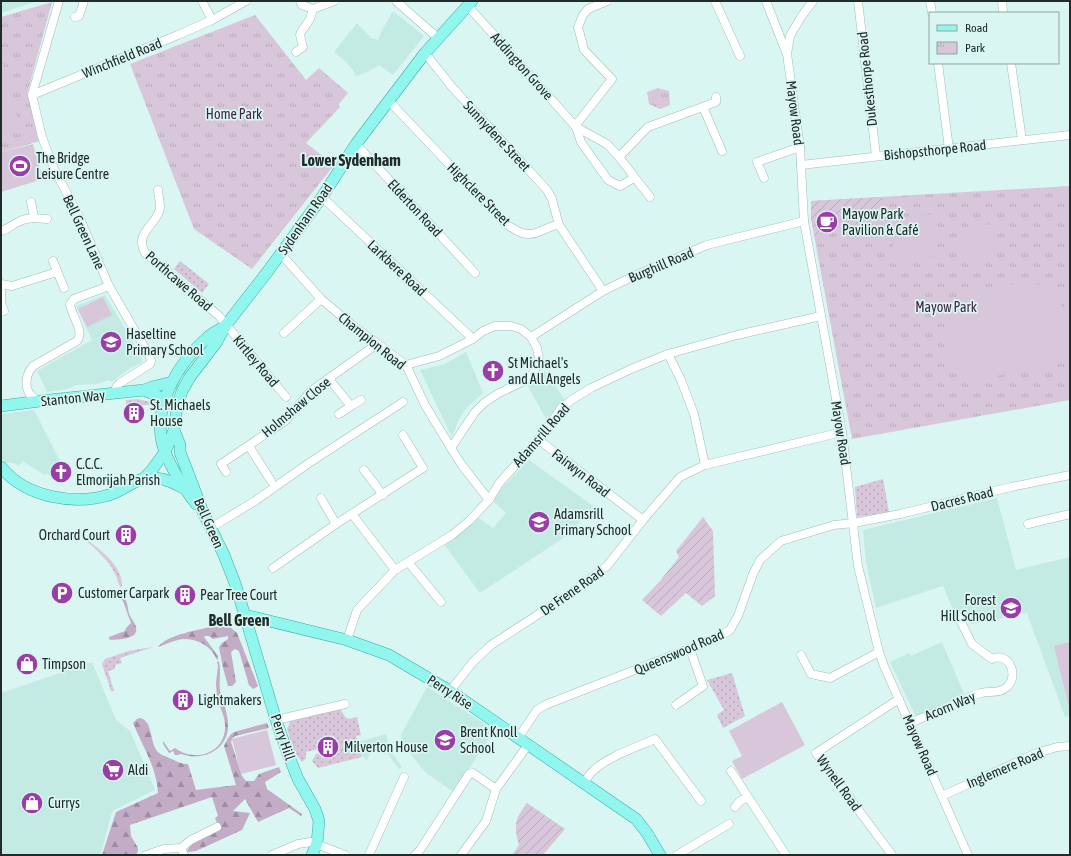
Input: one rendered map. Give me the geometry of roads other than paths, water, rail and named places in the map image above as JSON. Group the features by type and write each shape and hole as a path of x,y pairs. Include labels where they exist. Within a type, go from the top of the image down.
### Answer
{"main road":[{"name":"Sydenham Road","path":"178,404 182,391 190,377 216,343 226,325 281,254 322,197 356,144 388,100 425,53 470,3"},
{"name":"Sydenham Road","path":"186,489 176,474 162,443 161,422 165,400 172,382 186,360 207,338 226,325"},
{"name":"Stanton Way","path":"1,406 144,390 172,382"},
{"path":"1,467 14,481 28,488 48,495 71,499 93,498 111,494 143,479 151,472 165,452 174,430 178,404 165,400 144,390"},
{"name":"Bell Green","path":"174,430 180,445 180,452 203,512 224,555 244,615"},
{"path":"143,479 152,478 173,482 186,489 203,512"},
{"name":"Perry Rise","path":"244,615 347,640 390,655 450,691 636,819 647,833 660,855"},
{"name":"Perry Hill","path":"244,615 276,720 298,778 315,809 319,821 317,843 312,855"}],"street":[{"name":"Bell Green Lane","path":"59,1 32,95 42,137 54,169 78,214 108,286 151,361 150,364 117,386 112,394"},
{"path":"75,17 79,16 84,1"},
{"path":"202,1 212,20"},
{"name":"Winchfield Road","path":"32,95 178,35 212,20 246,1"},
{"path":"300,1 302,5 313,9 334,1"},
{"path":"396,1 438,38"},
{"path":"576,127 612,79 584,50 578,26 583,15 588,10 607,1"},
{"path":"715,1 740,56"},
{"path":"766,1 787,54"},
{"name":"Mayow Road","path":"813,1 800,17 790,36 787,54 800,147 804,220 842,432 858,566 879,652 968,855"},
{"name":"Dukesthorpe Road","path":"858,1 876,156"},
{"path":"930,1 932,12"},
{"path":"1002,1 1003,12"},
{"name":"Addington Grove","path":"470,3 576,127 607,144 619,157 634,178 620,186 608,180 581,142 576,127"},
{"path":"296,52 303,47 300,35 310,19 313,9"},
{"name":"Sunnydene Street","path":"425,53 452,87 547,190 552,199 559,224"},
{"path":"938,64 949,149"},
{"path":"1010,64 1022,140"},
{"path":"619,157 648,127 716,102 716,97"},
{"name":"Highclere Street","path":"388,100 506,224 520,233 527,235 535,234 559,224"},
{"path":"704,107 722,151"},
{"name":"Bishopsthorpe Road","path":"801,165 1070,135"},
{"name":"Elderton Road","path":"356,144 475,273"},
{"path":"764,178 757,162 800,147"},
{"path":"634,178 650,197"},
{"name":"Porthcawe Road","path":"158,190 160,207 159,212 143,235 141,241 145,253 219,316 226,325"},
{"name":"Larkbere Road","path":"322,197 473,339"},
{"path":"31,202 34,217"},
{"path":"1,231 9,228 19,221 34,217 47,219"},
{"name":"Burghill Road","path":"531,337 603,290 708,245 804,220"},
{"path":"559,224 603,290"},
{"name":"Champion Road","path":"281,254 321,299 352,325 406,365 425,405 451,448 488,500"},
{"path":"53,261 64,288"},
{"path":"1,284 12,286 57,272"},
{"path":"40,401 34,399 29,394 26,385 26,376 33,366 77,341 79,338 80,332 70,310 70,304 74,299 108,286"},
{"path":"1,291 4,311"},
{"path":"284,333 321,299"},
{"name":"Adamsrill Road","path":"347,640 357,610 395,570 452,535 469,521 488,500 500,482 539,440 561,408 573,399 591,388 624,372 668,354 737,335 821,316"},
{"name":"Kirtley Road","path":"226,325 286,397"},
{"path":"406,365 440,356 473,339 483,331 495,326 511,326 521,329 531,337 537,348 539,359 535,370 528,379 499,393 484,403 475,412 451,448"},
{"name":"Holmshaw Close","path":"226,472 221,464 285,421 311,391 377,344"},
{"path":"668,354 681,380 694,414 704,465"},
{"path":"329,379 351,406"},
{"path":"339,414 361,400"},
{"path":"217,524 255,501 309,463 403,402"},
{"name":"De Frene Road","path":"450,691 473,662 491,645 568,595 607,566 642,520 680,477 704,465 842,432"},
{"path":"273,568 336,524 423,468 403,435"},
{"name":"Fairwyn Road","path":"539,440 642,520"},
{"path":"248,446 271,481"},
{"path":"364,470 383,495"},
{"name":"Dacres Road","path":"854,523 900,514 1019,485 1070,475"},
{"path":"321,498 336,524"},
{"path":"352,514 395,570"},
{"path":"1028,524 1070,514"},
{"name":"Queenswood Road","path":"518,738 537,710 545,705 690,649 717,638 730,630 738,616 753,574 760,560 781,541 834,525 854,523"},
{"path":"408,562 441,602"},
{"name":"Acorn Way","path":"910,723 980,693 1001,690 1008,686 1012,679 1012,668 1009,663 1001,658 992,659 972,644 958,616"},
{"path":"676,705 704,686 690,649"},
{"path":"801,655 811,674 830,678 879,652"},
{"name":"Wynell Road","path":"892,855 816,753 899,699"},
{"path":"276,720 344,704"},
{"path":"584,783 591,772 599,766 623,753 655,739 701,802"},
{"path":"461,855 486,821 496,789 528,745"},
{"name":"Inglemere Road","path":"942,796 1037,753 1058,747 1070,746"},
{"path":"731,771 786,855"},
{"path":"415,855 420,850 469,774 473,773 496,789"},
{"path":"369,855 404,777"},
{"path":"735,807 747,796"},
{"path":"677,855 729,824"},
{"path":"146,855 164,849 182,851 190,840 217,827"},
{"path":"272,855 306,842 317,843 345,855"}],"place":[{"name":"The Bridge Leisure Centre","path":"20,166"},
{"name":"Mayow Park Pavilion & Café","path":"827,222"},
{"name":"Haseltine Primary School","path":"111,342"},
{"name":"St Michael's and All Angels","path":"493,371"},
{"name":"St. Michaels House","path":"134,413"},
{"name":"C.C.C. Elmorijah Parish","path":"61,472"},
{"name":"Adamsrill Primary School","path":"539,522"},
{"name":"Orchard Court","path":"126,535"},
{"name":"Customer Carpark","path":"62,593"},
{"name":"Pear Tree Court","path":"185,595"},
{"name":"Forest Hill School","path":"1011,608"},
{"name":"Timpson","path":"27,664"},
{"name":"Lightmakers","path":"183,700"},
{"name":"Brent Knoll School","path":"445,740"},
{"name":"Milverton House","path":"328,747"},
{"name":"Aldi","path":"113,770"},
{"name":"Currys","path":"32,803"}],"district":[{"name":"Lower Sydenham","path":"351,160"},
{"name":"Bell Green","path":"239,620"}],"park label":[{"name":"Home Park","path":"234,114"},
{"name":"Mayow Park","path":"946,307"}]}
